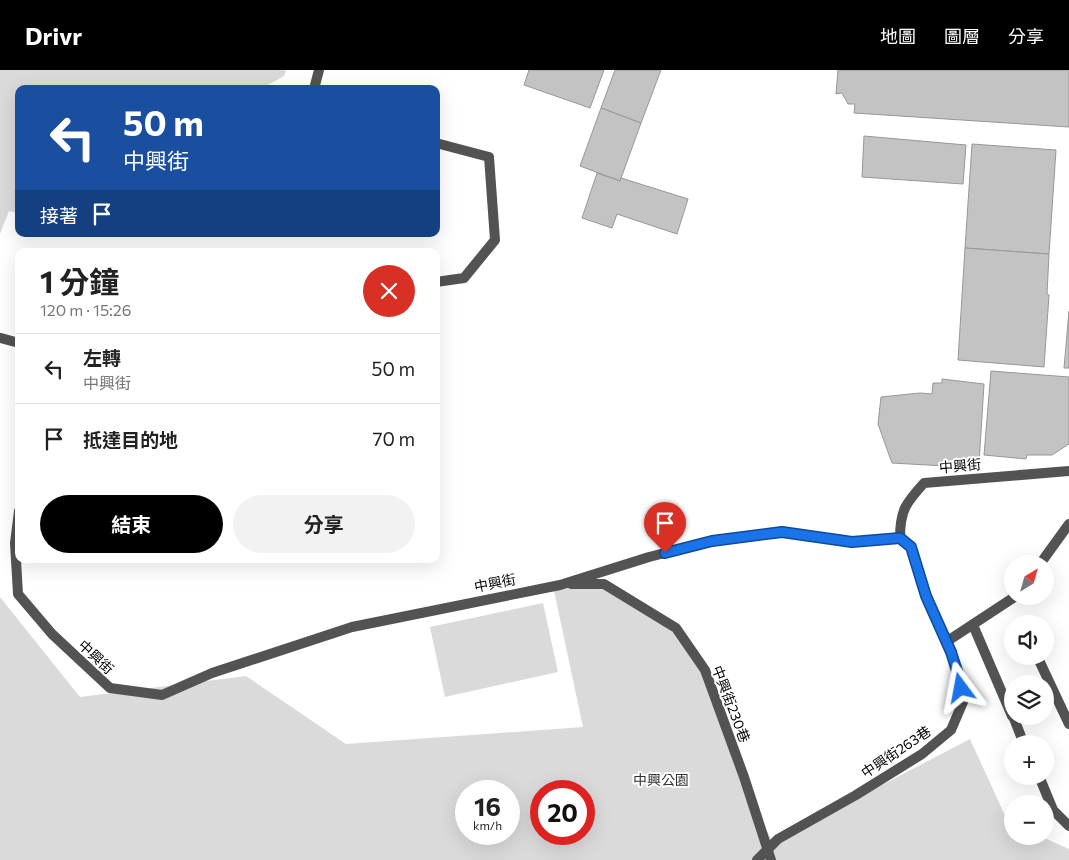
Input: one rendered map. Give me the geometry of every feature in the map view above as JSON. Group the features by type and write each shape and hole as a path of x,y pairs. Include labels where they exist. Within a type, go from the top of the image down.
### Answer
{"lane":[{"path":"315,85 319,70"},
{"path":"440,144 489,157 495,240 464,278 440,281"},
{"path":"1,338 15,342"},
{"name":"中興街","path":"16,563 18,594 52,634 110,688 162,695 212,673 352,628 560,584 712,541 782,532 852,542 900,538 900,518 910,498 924,483 1069,471"},
{"path":"1047,555 1069,524"},
{"name":"中興街263巷","path":"757,860 778,840 922,754 951,730 963,702 958,674 926,596 911,547 900,538"},
{"name":"中興街230巷","path":"560,584 604,584 676,628 705,670 769,849 771,860"},
{"path":"946,642 1004,604"},
{"path":"973,625 1004,696"},
{"path":"1041,665 1069,724"},
{"path":"1042,785 1053,810 1069,826"}],"green space":[{"path":"0,70 286,70 284,76 268,85 15,85 15,212 9,211 0,234"},
{"name":"中興公園","path":"553,586 603,587 675,633 705,670 751,799 774,845 796,830 970,739 1004,813 1004,845 1054,845 1054,842 1069,849 1069,860 0,860 0,597 80,697 246,676 346,744 583,727"},
{"path":"543,603 558,672 445,697 430,627"}],"building":[{"path":"529,70 604,70 590,108 524,85"},
{"path":"615,70 661,70 641,123 601,108"},
{"path":"838,70 1069,70 1069,127 854,113 855,104 848,104 842,93 836,94"},
{"path":"601,108 641,123 620,181 580,166"},
{"path":"864,136 966,145 963,184 862,177"},
{"path":"972,144 1056,150 1049,254 965,248"},
{"path":"597,173 620,181 621,178 688,199 677,234 617,214 612,228 582,218"},
{"path":"965,248 1049,254 1047,294 1049,295 1044,367 958,360"},
{"path":"1069,311 1069,368 1064,368"},
{"path":"991,371 1069,377 1069,444 1052,455 1027,455 1026,459 984,455"},
{"path":"942,379 984,384 979,464 945,462 945,466 892,463 878,424 881,397 920,393 932,394 933,383 942,383"}],"route":[{"path":"665,553 712,541 782,532 852,542 900,538 911,547 926,596 951,652 961,688"}]}
